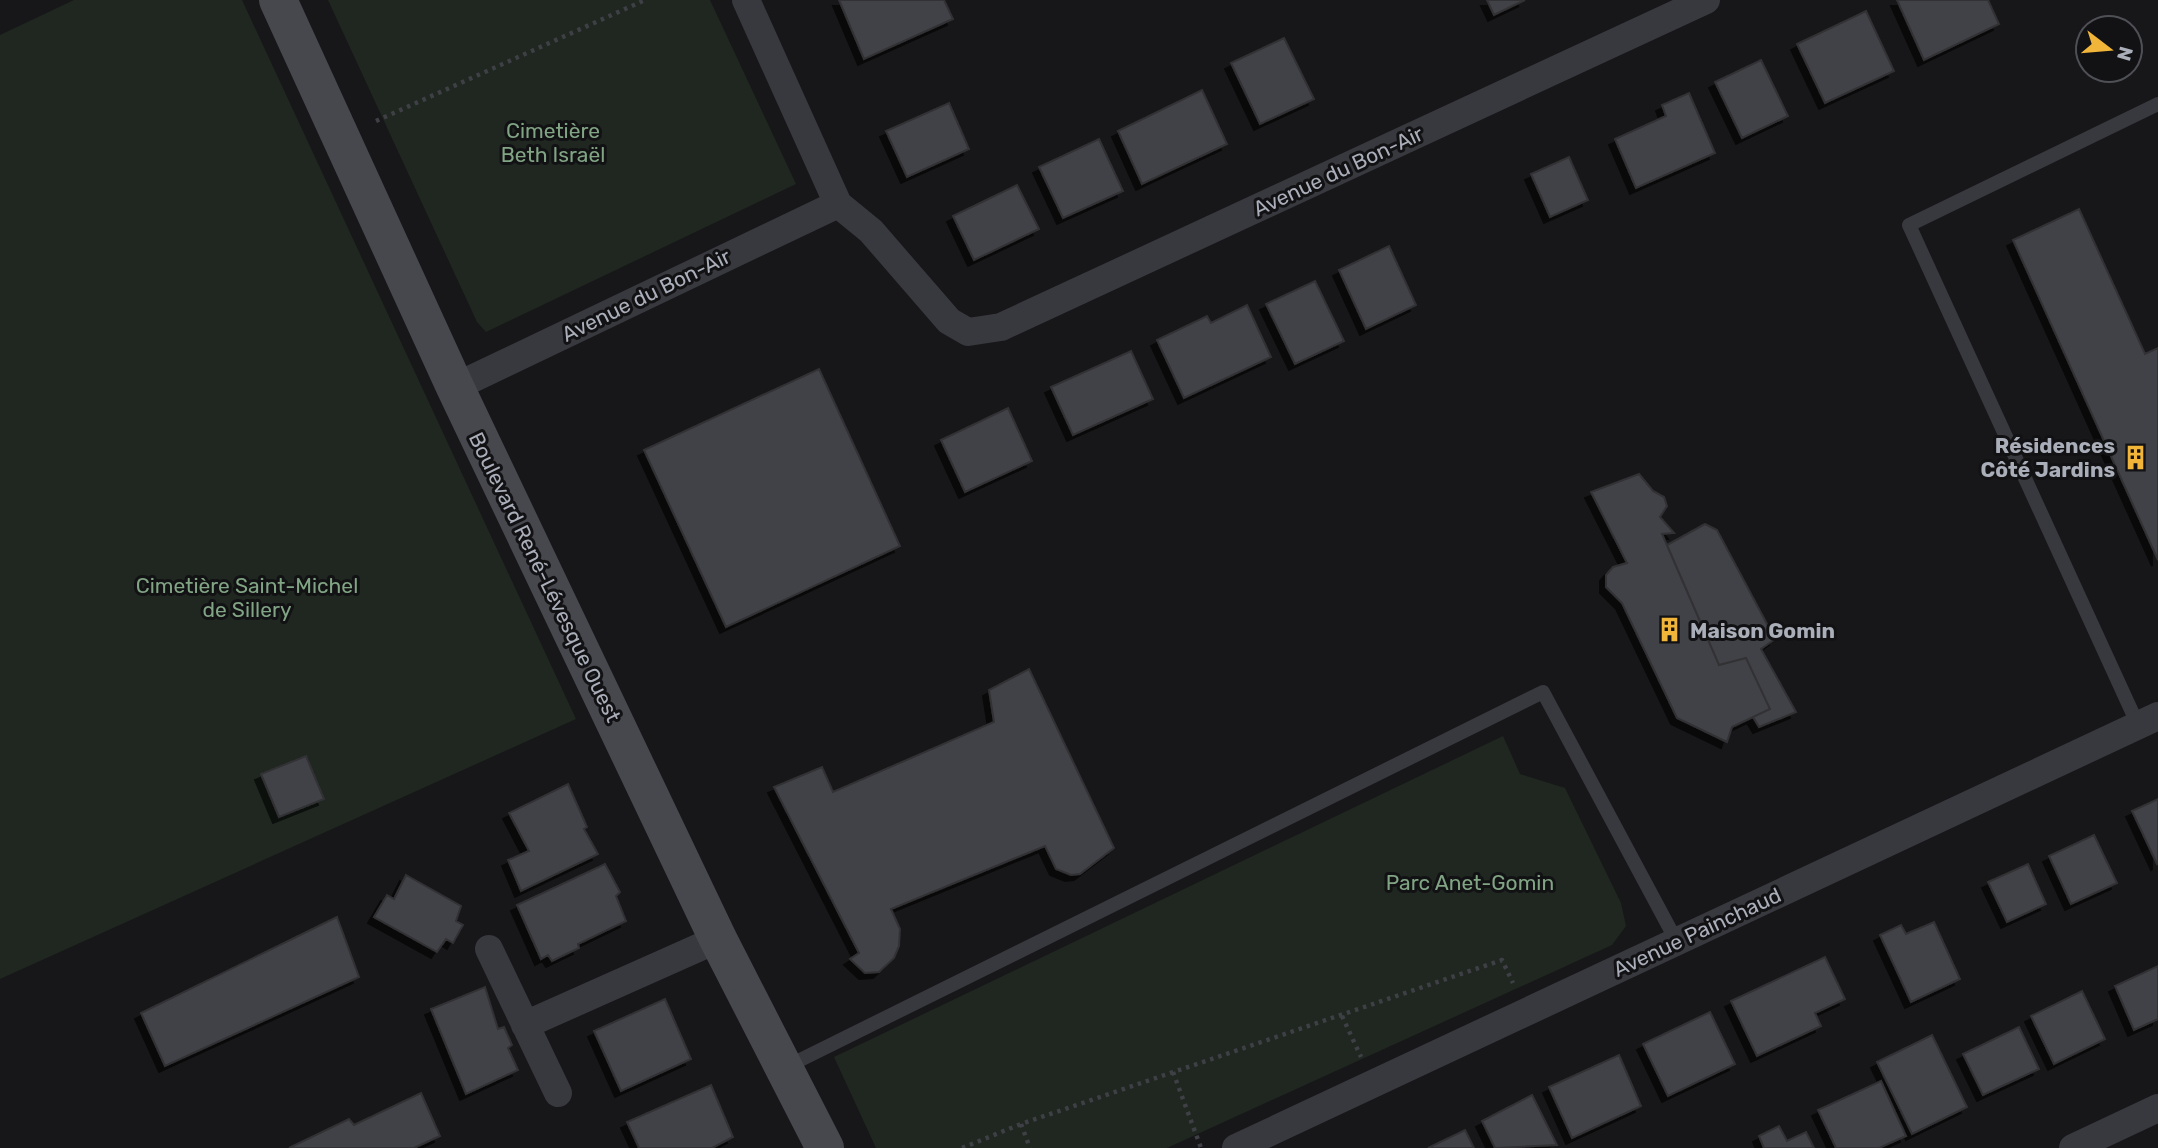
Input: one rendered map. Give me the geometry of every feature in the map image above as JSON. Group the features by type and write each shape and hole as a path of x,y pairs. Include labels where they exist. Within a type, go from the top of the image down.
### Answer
{"main road":[{"name":"Boulevard René-Lévesque Ouest","path":"278,0 454,387 718,939 825,1148"}],"street":[{"path":"747,0 838,204"},
{"name":"Avenue du Bon-Air","path":"454,387 838,204 871,230 949,321 968,332 1001,327 1706,0"},
{"name":"Avenue Painchaud","path":"1236,1148 2148,721"},
{"path":"525,1025 718,939"},
{"path":"489,949 558,1093"},
{"path":"2073,1148 2158,1108"}],"lane":[{"path":"2148,721 1909,225 2158,104"},
{"path":"783,1068 1543,692 1677,942"}],"path":[{"path":"376,121 645,0"},
{"path":"962,1148 1021,1124 1502,960 1528,1012"},
{"path":"1342,1016 1373,1084"},
{"path":"1173,1072 1202,1148"},
{"path":"1021,1124 1030,1148"}],"green space":[{"name":"Cimetière Saint-Michel de Sillery","path":"74,0 242,0 576,719 0,979 0,35"},
{"name":"Cimetière Beth Israël","path":"328,0 710,0 796,184 486,332 477,322"},
{"name":"Parc Anet-Gomin","path":"1503,736 1520,774 1565,788 1621,903 1626,926 1612,945 1167,1148 876,1148 834,1057"}],"building":[{"path":"839,0 944,0 953,19 864,59"},
{"path":"1487,0 1525,0 1494,15"},
{"path":"1897,0 1988,0 1999,24 1924,60"},
{"path":"1866,11 1894,71 1825,103 1797,44"},
{"path":"1284,38 1314,99 1260,124 1231,63"},
{"path":"1761,60 1788,116 1742,138 1715,82"},
{"path":"1202,90 1227,144 1142,184 1118,131"},
{"path":"1689,93 1715,153 1636,188 1615,139 1666,116 1662,105"},
{"path":"949,103 969,149 907,177 886,131"},
{"path":"1099,139 1123,191 1063,218 1039,167"},
{"path":"1569,157 1588,200 1550,217 1531,174"},
{"path":"1017,185 1039,229 974,260 953,216"},
{"name":"Résidences Côté Jardins","path":"2079,209 2145,354 2158,348 2158,560 2013,240"},
{"path":"1389,246 1416,305 1366,329 1339,270"},
{"path":"1315,281 1344,341 1295,364 1266,304"},
{"path":"1247,305 1271,357 1184,398 1157,340 1207,316 1211,323"},
{"path":"1131,351 1153,399 1073,435 1051,387"},
{"path":"819,369 900,546 726,627 644,450"},
{"path":"1008,408 1032,461 965,492 941,440"},
{"name":"Maison Gomin","path":"1639,474 1653,491 1664,497 1667,506 1660,517 1674,533 1662,534 1719,665 1746,658 1770,709 1732,727 1727,742 1677,718 1622,603 1606,587 1606,575 1613,567 1627,563 1591,492"},
{"path":"1705,524 1717,530 1775,639 1761,649 1796,712 1759,727 1753,717 1770,709 1746,658 1719,665 1667,545"},
{"path":"1029,669 1114,848 1080,874 1071,875 1056,869 1045,846 891,909 900,929 899,946 894,958 879,972 865,973 850,959 859,953 774,787 822,767 833,792 994,722 989,690"},
{"path":"306,756 324,799 279,817 261,774"},
{"path":"568,784 587,827 584,829 598,854 521,891 508,860 529,851 509,813"},
{"path":"2158,799 2158,863 2157,864 2132,811"},
{"path":"2094,835 2117,883 2071,904 2049,856"},
{"path":"605,864 620,892 616,896 626,921 578,944 579,948 552,961 548,955 541,959 517,905"},
{"path":"2028,864 2046,904 2007,922 1988,882"},
{"path":"406,875 461,906 456,921 463,925 453,943 446,939 437,952 374,917 387,895 394,899"},
{"path":"337,917 359,977 165,1066 141,1013"},
{"path":"1934,922 1960,979 1911,1002 1880,935 1901,925 1906,934"},
{"path":"1825,957 1845,999 1815,1013 1821,1026 1757,1056 1731,1001"},
{"path":"2158,966 2158,1019 2134,1030 2115,986"},
{"path":"485,987 498,1029 504,1027 512,1045 508,1048 518,1070 466,1094 431,1009"},
{"path":"2082,991 2105,1039 2054,1064 2031,1016"},
{"path":"665,999 691,1059 621,1091 594,1031"},
{"path":"1710,1012 1735,1064 1668,1096 1643,1044"},
{"path":"2019,1027 2039,1069 1983,1095 1963,1054"},
{"path":"1932,1035 1967,1107 1912,1134 1877,1062"},
{"path":"1619,1055 1641,1106 1572,1138 1549,1087"},
{"path":"1881,1081 1906,1136 1879,1148 1836,1148 1818,1110"},
{"path":"711,1085 733,1137 712,1148 639,1148 627,1122"},
{"path":"421,1093 440,1136 414,1148 289,1148 349,1119 354,1125"},
{"path":"1532,1095 1557,1145 1495,1148 1482,1121"},
{"path":"1779,1126 1787,1141 1806,1132 1814,1148 1764,1148 1759,1136"},
{"path":"1465,1130 1474,1148 1428,1148"}],"place":[{"name":"Résidences Côté Jardins","path":"2135,457"},
{"name":"Maison Gomin","path":"1670,630"}]}
